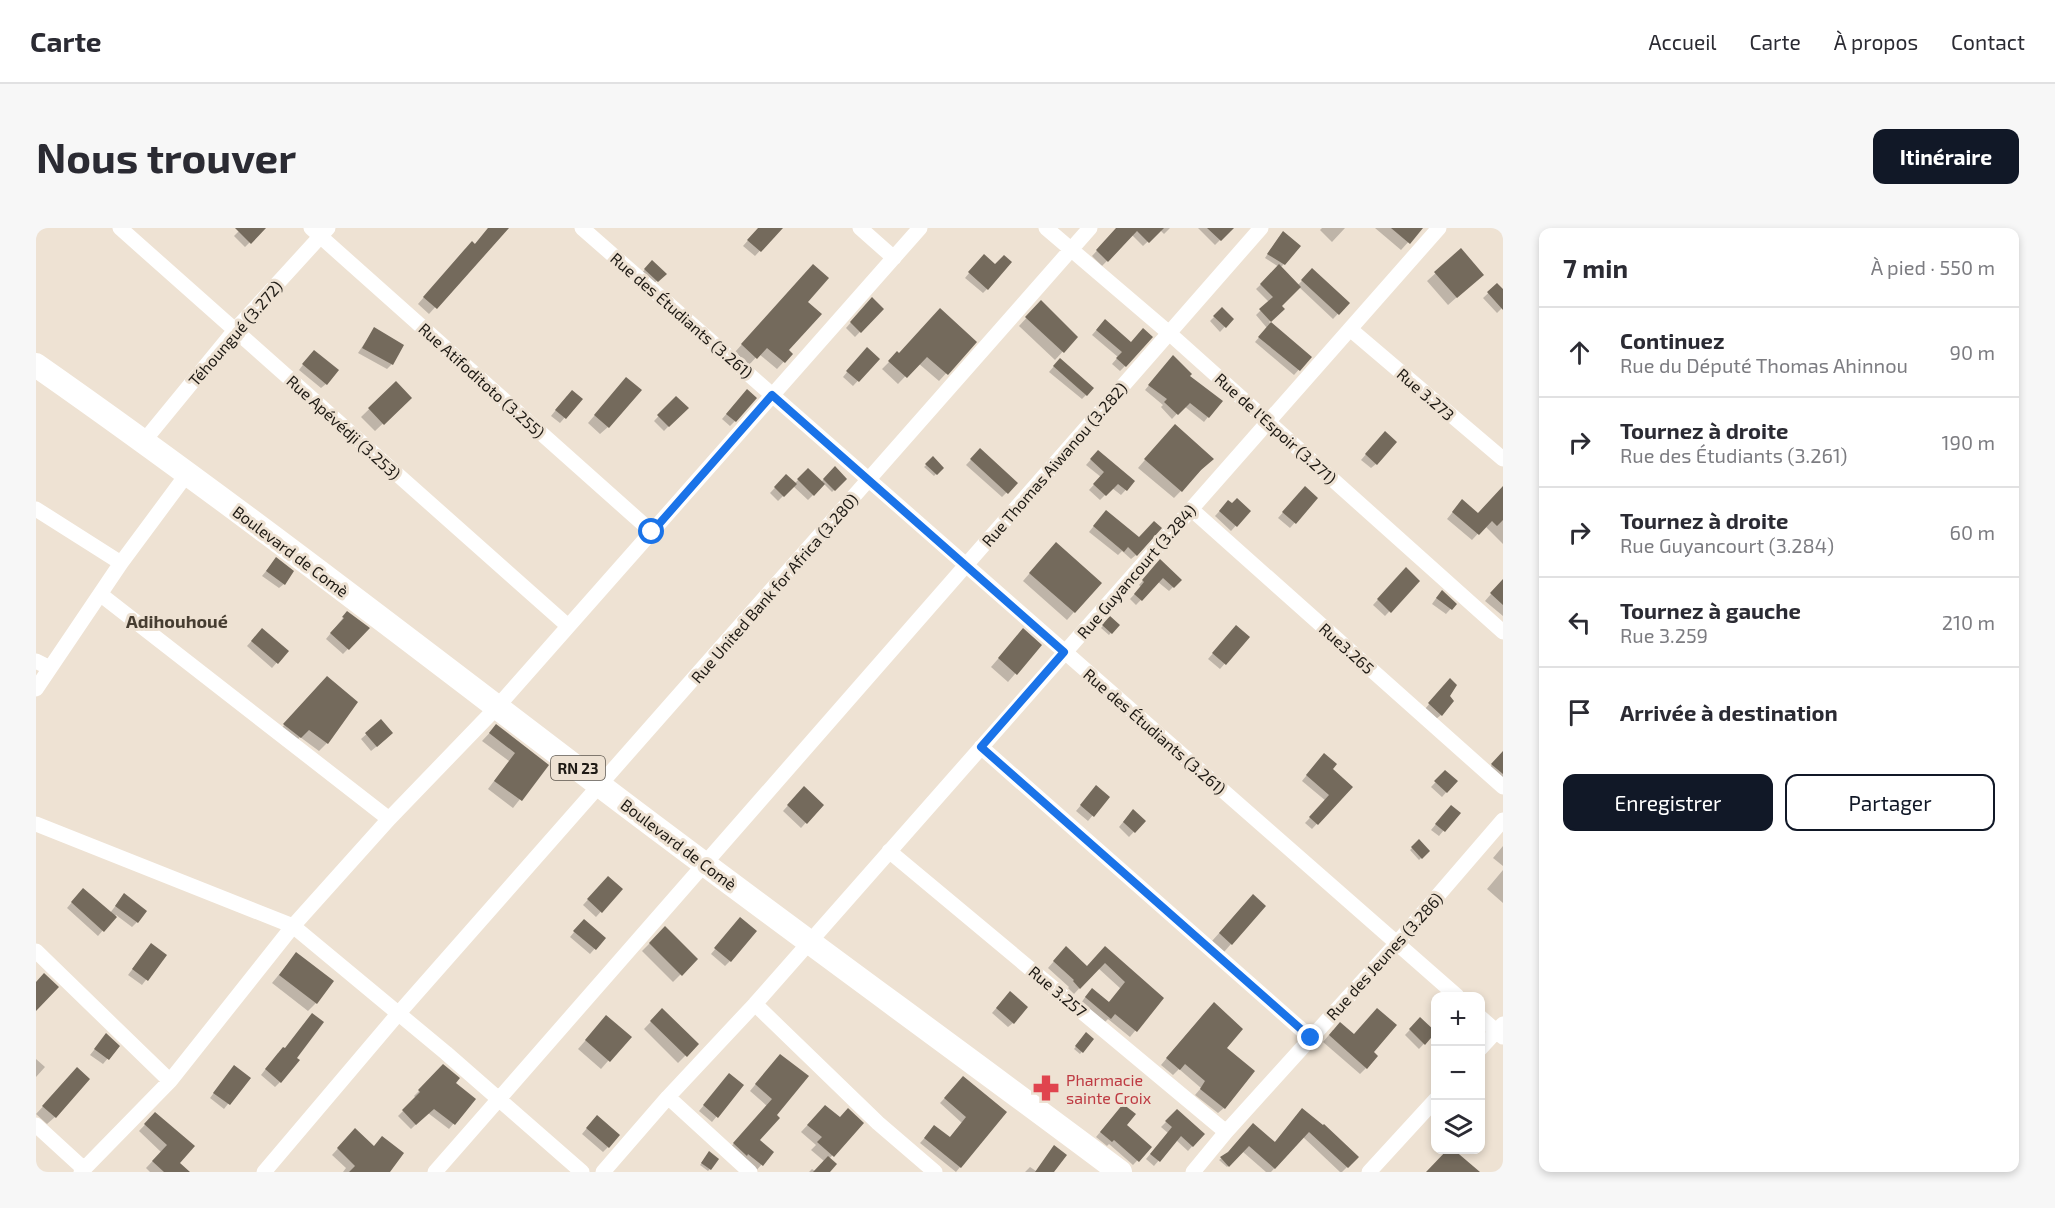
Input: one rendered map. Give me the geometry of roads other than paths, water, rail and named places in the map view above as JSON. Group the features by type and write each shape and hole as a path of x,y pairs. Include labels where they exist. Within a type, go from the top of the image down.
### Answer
{"main road":[{"name":"Boulevard de Comè","path":"36,365 144,441 808,942 1120,1172"}],"street":[{"name":"Rue Apévédji (3.253)","path":"120,228 568,627"},
{"name":"Rue des Étudiants (3.261)","path":"582,228 1452,992"},
{"path":"860,228 894,258"},
{"path":"36,1125 83,1170 170,1081 293,926 390,819 498,706 920,228"},
{"name":"Rue de l'Espoir (3.271)","path":"1046,228 1169,333 1503,632"},
{"name":"Rue United Bank for Africa (3.280)","path":"264,1172 399,1014 1090,228"},
{"name":"Rue Thomas Aiwanou (3.282)","path":"435,1172 1261,228"},
{"name":"Rue Guyancourt (3.284)","path":"603,1172 668,1097 755,1004 1439,228"},
{"name":"Téhoungué (3.272)","path":"144,441 320,231"},
{"name":"Rue Atifoditoto (3.255)","path":"320,231 652,532"},
{"name":"Rue 3.273","path":"1350,329 1503,459"},
{"path":"36,689 121,563 187,474"},
{"path":"36,509 121,563"},
{"name":"Rue3.265","path":"1191,509 1503,787"},
{"path":"100,594 390,819"},
{"path":"36,662 51,668"},
{"path":"981,747 1311,1038"},
{"name":"Rue des Jeunes (3.286)","path":"1193,1172 1503,820"},
{"path":"36,824 293,926 499,1098 582,1172"},
{"name":"Rue 3.257","path":"889,851 1226,1132"},
{"path":"36,951 170,1081"},
{"path":"755,1004 878,1123 935,1172"},
{"path":"1484,1046 1501,1031 1485,1020"},
{"path":"668,1097 750,1172"},
{"path":"1369,1172 1435,1100"}],"place":[{"name":"Pharmacie sainte Croix","path":"1046,1088"}],"district":[{"name":"Adihouhoué","path":"177,621"}]}
